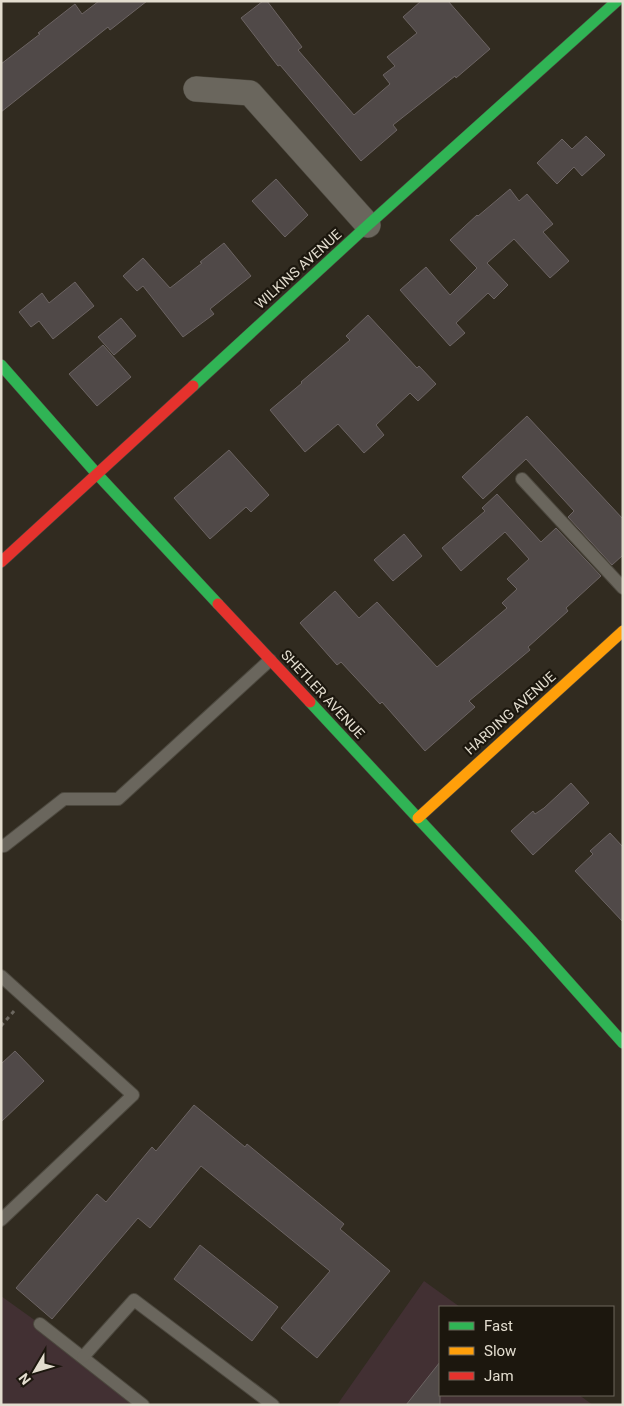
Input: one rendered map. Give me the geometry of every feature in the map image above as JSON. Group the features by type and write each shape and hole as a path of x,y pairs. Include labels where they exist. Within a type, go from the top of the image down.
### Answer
{"street":[{"name":"WILKINS AVENUE","path":"1,562 368,225 616,1"},
{"path":"196,89 250,93 368,225"},
{"name":"SHETLER AVENUE","path":"1,365 97,474 532,941 623,1043"},
{"name":"HARDING AVENUE","path":"418,818 623,631"}],"lane":[{"path":"522,479 623,588"},
{"path":"4,846 64,799 118,799 270,660"},
{"path":"1,976 133,1095 1,1220"},
{"path":"83,1358 134,1300 273,1405"},
{"path":"40,1324 143,1405"}],"shaded area":[{"path":"424,1281 459,1306 439,1306 439,1396 580,1396 593,1405 337,1405"},
{"path":"1,1296 40,1324 143,1405 1,1405"}],"building":[{"path":"99,1 147,1 110,30 108,27 1,112 1,64 75,4 82,14"},
{"path":"263,1 267,1 302,47 298,50 354,115 390,84 383,75 395,66 387,57 417,33 403,17 421,1 448,1 490,49 456,78 455,76 393,125 397,130 361,161 280,65 278,66 241,18"},
{"path":"586,136 605,155 582,176 574,167 557,184 537,163 562,139 572,149"},
{"path":"276,179 308,215 285,237 252,201"},
{"path":"510,189 519,201 527,194 553,224 543,232 569,261 550,278 514,239 487,263 508,285 494,299 488,293 456,323 465,333 450,346 400,290 426,267 450,295 477,268 450,240 477,215"},
{"path":"224,243 251,276 210,309 214,314 183,337 143,286 137,291 123,276 143,258 170,288"},
{"path":"75,282 94,306 53,339 39,321 31,327 19,312 42,293 49,303"},
{"path":"368,315 417,368 419,366 436,384 418,401 410,393 376,425 384,435 364,453 338,424 305,452 270,410 350,340 346,336"},
{"path":"121,318 136,336 114,355 98,337"},
{"path":"103,345 131,377 97,406 69,374"},
{"path":"527,416 623,519 623,555 612,565 568,517 574,511 526,459 483,499 462,477"},
{"path":"229,450 269,495 251,512 246,507 210,539 174,498"},
{"path":"497,494 541,542 556,528 601,576 566,608 568,611 528,647 530,650 469,701 475,707 425,751 382,702 380,704 341,662 337,665 300,623 335,591 359,618 377,602 437,667 507,608 502,603 517,589 507,579 529,559 505,532 461,571 442,548 485,511 482,508"},
{"path":"404,534 422,556 393,581 374,560"},
{"path":"571,783 589,803 533,855 511,831 533,811 535,814 544,808"},
{"path":"610,833 623,847 623,922 575,871 593,854 590,851"},
{"path":"15,1051 44,1081 1,1122 1,1064"},
{"path":"194,1105 245,1147 247,1144 344,1224 340,1229 390,1271 317,1358 281,1328 330,1271 201,1166 150,1228 138,1218 52,1319 16,1288 97,1194 106,1202 152,1147 156,1151"},
{"path":"200,1245 278,1307 252,1341 174,1279"},
{"path":"439,1363 440,1405 406,1405"}],"traffic: fast":[{"path":"193,386 368,225 617,1"},
{"path":"1,365 97,474 218,604"},
{"path":"310,702 532,941 623,1043"}],"traffic: slow":[{"path":"418,818 623,631"}],"traffic: jam":[{"path":"1,562 193,386"},
{"path":"218,604 310,702"}]}
